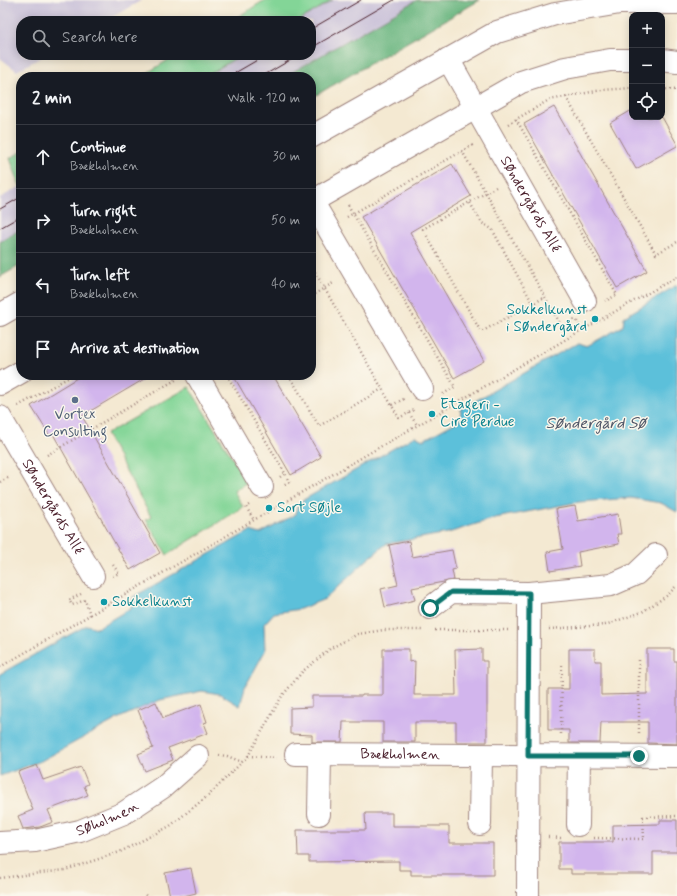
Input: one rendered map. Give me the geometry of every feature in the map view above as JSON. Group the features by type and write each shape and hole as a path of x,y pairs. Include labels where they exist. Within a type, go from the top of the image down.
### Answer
{"street":[{"path":"316,134 497,32 555,14 620,3 677,3"},
{"name":"Søndergårds Allé","path":"448,59 491,134 594,302"},
{"path":"316,199 521,82 564,68 610,60 629,60"},
{"path":"665,60 677,62"},
{"path":"316,208 422,389"},
{"path":"0,315 16,306"},
{"path":"0,384 16,375"},
{"path":"190,380 262,487"},
{"name":"Søndergårds Allé","path":"7,413 29,466 93,576"},
{"path":"430,608 451,592 529,593 612,586 636,574 656,555"},
{"path":"528,896 529,593"},
{"name":"Bækholmen","path":"296,754 677,756"},
{"path":"319,814 320,755"},
{"name":"Søholmen","path":"0,843 35,841 80,831 124,813 163,788 198,756"},
{"path":"480,824 481,756"},
{"path":"570,756 578,833"}],"path":[{"path":"328,228 549,100 602,90 629,88"},
{"path":"665,89 677,90"},
{"path":"566,97 656,254 677,242"},
{"path":"516,119 617,295 594,302"},
{"path":"462,151 562,327 576,319 582,330"},
{"path":"486,193 423,230 481,332 546,297"},
{"path":"470,203 482,223 492,229 533,304"},
{"path":"0,667 417,425 677,277"},
{"path":"316,293 324,288"},
{"path":"7,413 64,380"},
{"path":"0,482 183,380"},
{"path":"230,380 285,473"},
{"path":"292,380 319,426 382,389"},
{"path":"410,413 417,425"},
{"path":"0,878 65,870 120,852 170,826 209,795 248,756 282,696 303,670 331,648 358,634 384,630 529,630 605,625 642,612 668,595 677,585"},
{"path":"639,660 639,756"},
{"path":"562,662 570,756"},
{"path":"248,756 293,759 296,754"},
{"path":"528,837 578,833 644,839 643,817 677,816"}],"shaded area":[{"path":"0,0 142,0 114,16 16,16 16,60 36,60 17,71 0,58"},
{"path":"333,0 417,0 316,58 316,16 306,16"},
{"path":"233,60 313,60 293,72 212,72"},
{"path":"16,189 16,232 0,242 0,198"}],"green space":[{"path":"265,0 333,0 306,16 239,16"},
{"path":"417,0 480,0 316,95 316,72 293,72 313,60 316,60 316,58"},
{"path":"168,60 233,60 212,72 149,72"},
{"path":"16,155 16,175 10,158"},
{"path":"16,232 16,268 0,277 0,242"},
{"path":"189,387 247,482 234,491 243,507 167,555 146,520 151,517 106,434"}],"water":[{"name":"Søndergård Sø","path":"677,285 677,512 661,503 631,498 579,502 495,518 448,533 386,544 325,599 300,609 274,613 264,624 265,651 245,687 240,706 220,694 202,691 160,700 119,718 41,761 0,776 0,674 87,625 97,628 131,608 133,597 250,531 260,534 296,514 298,503 415,436 423,440 460,420 461,409 577,343 587,346 623,326 624,317"}],"building":[{"path":"554,107 647,271 617,288 524,124"},
{"path":"629,112 629,120 664,120 677,146 636,169 610,123"},
{"path":"452,164 471,196 410,232 484,361 454,378 361,217"},
{"path":"74,380 143,380 82,416 160,553 130,570 53,434 50,436 31,406"},
{"path":"236,380 276,380 321,457 291,475"},
{"path":"575,506 578,521 618,514 621,534 617,534 619,544 578,552 580,566 550,571 547,552 563,549 556,509"},
{"path":"409,541 412,557 452,550 456,569 452,570 454,580 412,588 415,600 385,607 381,589 398,585 389,545"},
{"path":"383,649 409,649 409,662 415,661 414,695 456,695 455,650 482,649 482,661 487,661 487,742 456,742 456,722 415,722 415,742 383,742 383,722 343,722 342,742 312,742 312,735 290,734 290,708 312,707 312,696 383,695"},
{"path":"569,649 595,649 595,661 601,661 601,695 647,694 647,649 674,649 674,661 677,661 677,744 648,743 648,722 601,722 600,743 569,743 569,730 548,730 548,689 569,689"},
{"path":"156,702 163,718 201,704 207,722 204,723 208,733 168,748 173,760 145,771 138,754 153,748 138,710"},
{"path":"37,765 43,780 81,767 88,784 84,786 88,795 48,810 53,822 40,827 23,829 18,816 33,810 18,772"},
{"path":"365,813 392,813 392,826 449,826 449,843 493,843 493,875 411,875 411,870 399,870 399,861 309,862 309,856 298,856 297,830 366,830"},
{"path":"660,820 677,820 677,852 653,852 653,874 571,874 571,869 559,869 559,842 613,842 613,825 660,824"},
{"path":"191,868 196,893 184,896 170,896 165,873"}],"tram line":[{"path":"316,26 361,0"},
{"path":"316,45 394,0"},
{"path":"237,72 257,60"},
{"path":"270,72 290,60"},
{"path":"0,209 16,200"},
{"path":"0,228 16,219"}],"place":[{"name":"Sokkelkunst i Søndergård","path":"595,319"},
{"name":"Vortex Consulting","path":"75,400"},
{"name":"Etageri - Cire Perdue","path":"432,414"},
{"name":"Sort Søjle","path":"269,508"},
{"name":"Sokkelkunst","path":"104,602"}],"route":[{"path":"430,608 451,592 529,593 528,756 639,756"}]}
